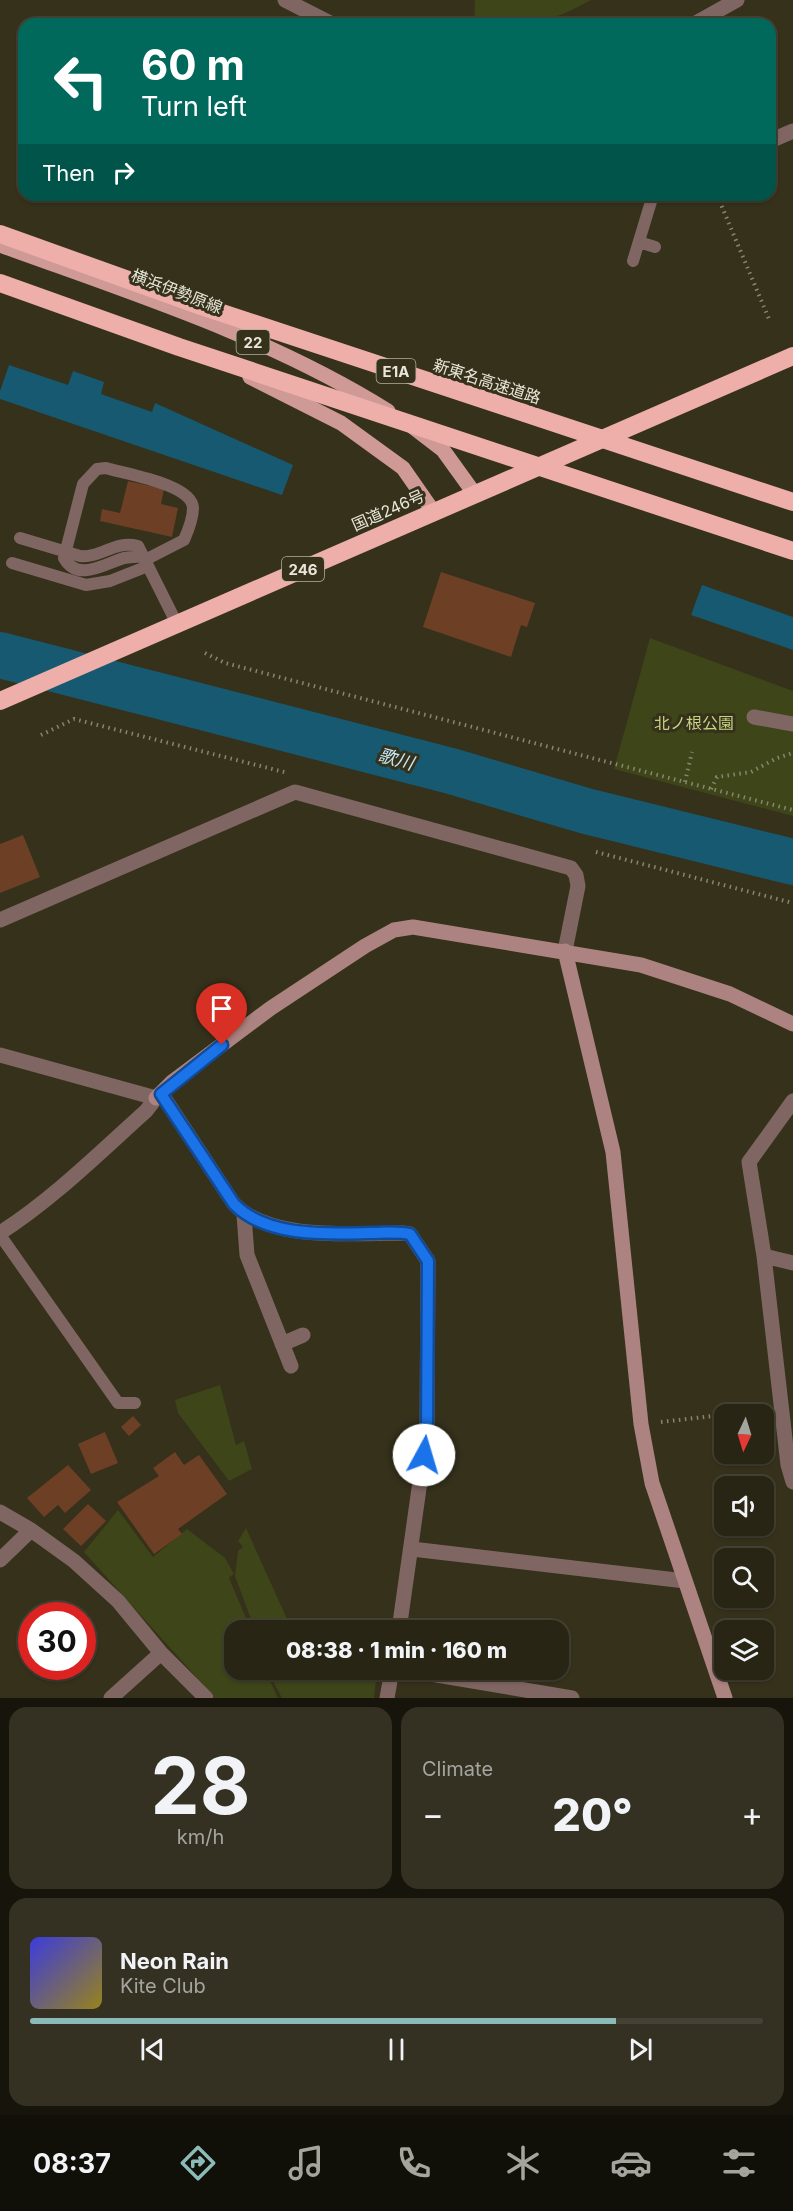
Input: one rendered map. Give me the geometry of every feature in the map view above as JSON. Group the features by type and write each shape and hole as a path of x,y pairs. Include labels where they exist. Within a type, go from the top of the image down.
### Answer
{"highway":[{"name":"新東名高速道路","path":"0,234 201,306 793,502"},
{"path":"0,282 179,347 793,551"},
{"name":"国道246号","path":"0,700 793,356"}],"main road":[{"name":"横浜伊勢原線","path":"0,245 204,318 362,395 416,429 443,450 474,493"},
{"name":"22","path":"0,282 194,349 341,423 403,468 433,512"}],"street":[{"path":"285,0 320,18"},
{"path":"705,18 737,0"},
{"path":"776,138 793,131"},
{"path":"754,717 793,723"},
{"path":"0,920 295,792 571,868 576,875 578,886 565,951 613,1152 641,1424 652,1483 725,1698"},
{"path":"0,1234 26,1217 68,1181 146,1111 159,1096 272,1008 394,930 413,927 435,929 640,965 703,984 762,1008 793,1024"},
{"path":"0,1055 159,1096 244,1215 274,1227 330,1234 410,1234 428,1261 427,1432 401,1620"},
{"path":"793,1101 749,1162 788,1409 788,1465 793,1482"},
{"path":"244,1215 247,1255 291,1366"},
{"path":"764,1256 793,1263"},
{"path":"282,1344 303,1335"},
{"path":"0,1512 31,1530 74,1561 118,1601 161,1653 206,1698"},
{"path":"0,1560 31,1530"},
{"path":"412,1549 685,1581"},
{"path":"111,1698 161,1653"},
{"path":"387,1698 390,1680"},
{"path":"460,1680 539,1695 572,1698"}],"lane":[{"path":"633,261 651,201"},
{"path":"639,242 655,247"},
{"path":"12,563 86,585 110,581 184,540 193,508 191,500 186,493 175,488 106,468 97,469 83,484 65,551"},
{"path":"20,538 87,557 126,543 138,546 177,624"},
{"path":"0,1234 118,1403 135,1403"}],"path":[{"path":"720,201 769,319"},
{"path":"205,653 225,663 793,810"},
{"path":"41,735 74,719 296,775"},
{"path":"685,782 693,752"},
{"path":"711,789 717,777 751,772 777,758 793,753"},
{"path":"596,852 793,903"},
{"path":"641,1424 788,1409"}],"green space":[{"path":"475,0 591,0 550,18 474,18"},
{"name":"北ノ根公園","path":"650,638 793,691 793,816 614,769"},
{"path":"220,1385 236,1445 244,1441 252,1469 229,1481 178,1413 175,1400"},
{"path":"118,1510 153,1557 187,1529 225,1558 234,1574 229,1578 247,1620 224,1620 224,1680 270,1680 278,1698 215,1698 84,1552"},
{"path":"246,1528 287,1620 251,1620 235,1576 238,1551 243,1547 238,1541"},
{"path":"272,1680 376,1680 374,1698 282,1698"}],"water":[{"path":"9,365 68,385 73,371 104,382 101,394 152,412 155,403 293,465 282,495 0,399 0,391"},
{"path":"702,585 793,617 793,650 691,615"}],"building":[{"path":"128,481 164,489 161,504 178,508 172,537 100,521 102,509 120,513"},
{"path":"441,572 535,603 527,627 521,625 511,657 423,627"},
{"path":"23,835 40,877 0,893 0,844"},
{"path":"133,1416 141,1425 129,1436 121,1427"},
{"path":"105,1432 118,1463 91,1474 78,1444"},
{"path":"175,1452 184,1465 199,1455 227,1494 178,1529 182,1534 154,1554 117,1502 159,1476 153,1468"},
{"path":"68,1465 91,1490 65,1513 58,1505 44,1517 27,1498"},
{"path":"88,1504 106,1521 81,1546 63,1529"}],"waterway":[{"name":"歌川","path":"0,655 451,771 586,811 793,862"}],"route":[{"path":"222,1045 172,1082 161,1094 234,1204 244,1215 274,1227 330,1234 410,1234 428,1261 427,1432 424,1455"}]}
